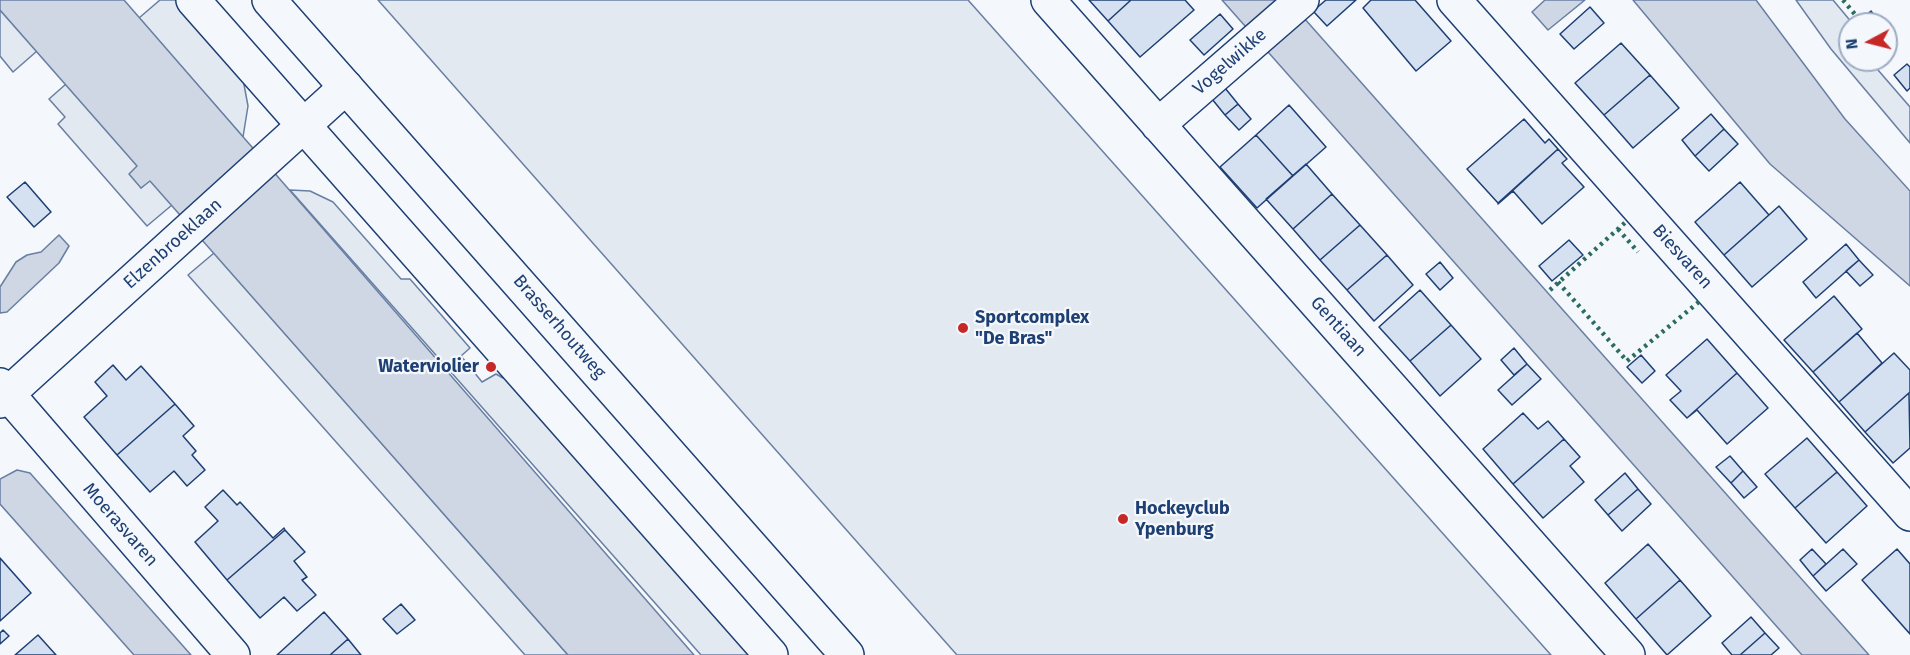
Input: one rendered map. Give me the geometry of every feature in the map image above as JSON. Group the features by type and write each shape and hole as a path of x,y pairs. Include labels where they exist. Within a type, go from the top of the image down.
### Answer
{"street":[{"path":"193,0 771,655"},
{"name":"Brasserhoutweg","path":"269,0 847,655"},
{"name":"Gentiaan","path":"1048,0 1628,655"},
{"name":"Vogelwikke","path":"1158,125 1302,0"},
{"name":"Biesvaren","path":"1454,0 1910,514"},
{"name":"Elzenbroeklaan","path":"3,393 346,87"},
{"name":"Moerasvaren","path":"3,393 233,655"}],"shaded area":[{"path":"0,0 124,0 694,655 568,655 150,181 141,188 129,174 137,166 0,10"},
{"path":"160,0 177,0 242,74 248,106 243,137 139,18"},
{"name":"Sportcomplex \"De Bras\"","path":"378,0 968,0 1551,655 957,655"},
{"path":"1222,0 1288,0 1869,655 1802,655"},
{"path":"1545,0 1585,0 1548,30 1532,12"},
{"path":"1633,0 1756,0 1845,119 1910,191 1910,286 1770,164"},
{"path":"1796,0 1833,0 1843,12 1838,12 1838,57"},
{"path":"0,10 37,51 13,72 0,56"},
{"path":"1850,72 1880,72 1910,107 1910,143"},
{"path":"66,84 138,166 141,188 150,180 172,205 147,226 58,124 65,117 49,99"},
{"path":"290,190 310,191 333,202 401,279 410,279 470,348 461,356 482,382 496,374 503,378 509,375 757,655 701,655"},
{"path":"59,235 69,246 59,263 7,312 0,313 0,287 16,262 27,255 41,252"},
{"path":"214,253 568,655 525,655 188,275"},
{"path":"17,470 30,473 191,655 134,655 0,504 0,479"}],"building":[{"path":"1089,0 1131,0 1108,21"},
{"path":"1131,0 1185,0 1194,10 1140,57 1108,21"},
{"path":"1326,0 1356,0 1327,26 1313,11"},
{"path":"1371,0 1415,0 1451,41 1416,71 1363,8"},
{"path":"1590,7 1604,23 1574,49 1560,34"},
{"path":"1220,14 1233,29 1204,55 1190,40"},
{"path":"1621,43 1650,75 1604,115 1575,83"},
{"path":"1907,64 1910,67 1910,88 1907,91 1894,75"},
{"path":"1650,75 1679,108 1633,148 1604,115"},
{"path":"1225,88 1238,104 1225,115 1212,99"},
{"path":"1238,104 1251,119 1239,130 1225,115"},
{"path":"1289,105 1326,147 1293,176 1256,135"},
{"path":"1711,114 1724,129 1695,156 1682,140"},
{"path":"1524,119 1545,143 1549,139 1558,149 1498,203 1467,169"},
{"path":"1724,129 1738,144 1709,171 1695,156"},
{"path":"1256,135 1293,176 1257,208 1220,167"},
{"path":"1558,149 1567,159 1562,163 1584,187 1542,224 1513,191 1498,204"},
{"path":"1306,164 1332,194 1293,229 1266,199"},
{"path":"25,182 51,212 34,227 7,197"},
{"path":"1740,182 1769,215 1724,255 1695,222"},
{"path":"1332,194 1360,225 1320,260 1293,229"},
{"path":"1779,206 1807,239 1752,287 1724,255"},
{"path":"1360,225 1387,255 1347,290 1320,260"},
{"path":"1569,240 1583,255 1552,281 1539,266"},
{"path":"1846,244 1859,260 1816,298 1803,282"},
{"path":"1387,255 1413,285 1374,321 1347,290"},
{"path":"1859,260 1873,275 1860,286 1846,271"},
{"path":"1440,262 1453,278 1440,290 1426,274"},
{"path":"1420,290 1451,325 1410,361 1379,327"},
{"path":"1834,296 1862,329 1813,372 1784,340"},
{"path":"1451,325 1481,359 1440,396 1410,361"},
{"path":"1857,333 1882,363 1839,402 1813,372"},
{"path":"1707,339 1737,373 1687,418 1670,400 1681,391 1666,375"},
{"path":"1514,348 1527,364 1514,375 1501,360"},
{"path":"1894,353 1910,370 1910,392 1865,432 1839,402"},
{"path":"1641,355 1655,371 1642,383 1627,367"},
{"path":"1527,364 1541,379 1512,405 1498,390"},
{"path":"113,365 126,380 141,366 175,404 117,455 84,417 107,396 95,382"},
{"path":"1737,373 1768,408 1727,444 1697,410 1687,418"},
{"path":"1909,393 1910,448 1893,463 1865,432"},
{"path":"175,404 194,426 183,436 196,451 192,455 205,470 187,486 174,471 150,492 117,455"},
{"path":"1523,413 1538,429 1548,421 1564,439 1513,484 1483,449"},
{"path":"1807,438 1837,472 1795,508 1765,474"},
{"path":"1564,439 1580,457 1570,466 1584,482 1543,518 1513,484"},
{"path":"1730,456 1743,471 1731,483 1716,467"},
{"path":"1743,471 1757,487 1744,498 1731,483"},
{"path":"1837,472 1867,506 1826,543 1795,508"},
{"path":"1625,473 1638,489 1608,515 1595,500"},
{"path":"1638,489 1651,504 1622,531 1608,515"},
{"path":"223,490 237,505 240,502 273,538 284,528 285,530 227,580 195,542 218,521 205,507"},
{"path":"285,530 305,552 294,561 307,577 302,580 316,595 297,611 284,597 260,618 227,580"},
{"path":"1648,544 1680,580 1636,619 1605,583"},
{"path":"1812,549 1826,564 1813,576 1800,560"},
{"path":"1843,549 1857,564 1826,591 1813,576"},
{"path":"1897,549 1910,564 1910,634 1862,580"},
{"path":"0,558 31,593 0,621"},
{"path":"1680,580 1711,616 1667,655 1636,619"},
{"path":"401,604 415,620 397,634 383,619"},
{"path":"324,612 348,639 330,655 277,655"},
{"path":"1751,617 1765,633 1740,655 1732,655 1722,643"},
{"path":"3,630 9,636 0,644 0,633"},
{"path":"1765,633 1779,648 1771,655 1740,655"},
{"path":"38,635 56,655 15,655"},
{"path":"348,639 361,655 330,655"}],"hedge":[{"path":"1843,0 1853,12"},
{"path":"1550,290 1628,220"},
{"path":"1618,229 1638,252"},
{"path":"1558,282 1627,361 1700,301"}],"place":[{"name":"Sportcomplex \"De Bras\"","path":"963,328"},
{"name":"Waterviolier","path":"491,367"},
{"name":"Hockeyclub Ypenburg","path":"1123,519"}]}
